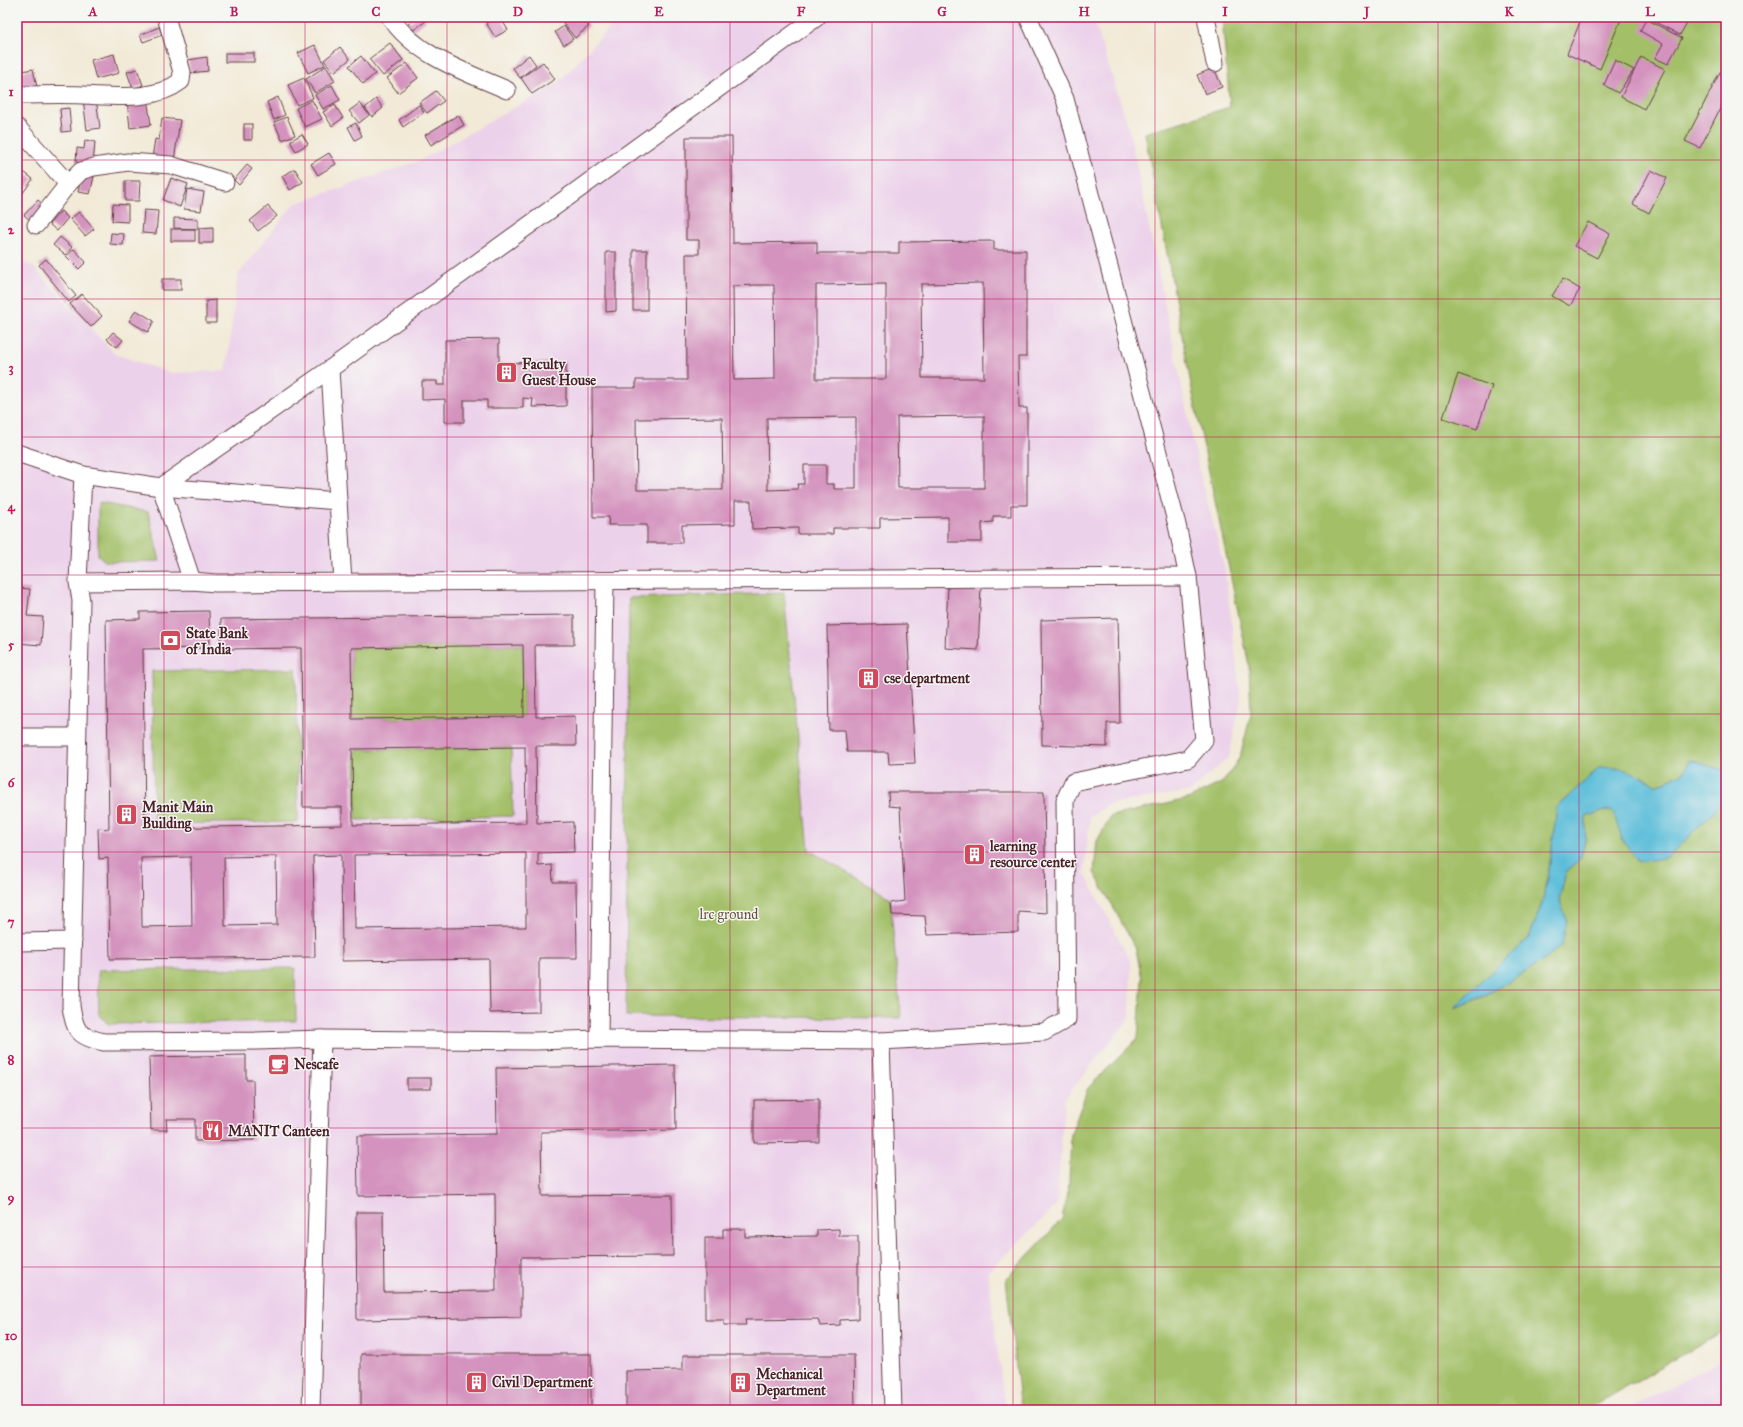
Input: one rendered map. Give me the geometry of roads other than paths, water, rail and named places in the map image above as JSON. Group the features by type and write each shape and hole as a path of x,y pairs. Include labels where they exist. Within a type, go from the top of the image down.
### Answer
{"street":[{"path":"17,95 130,96 152,94 173,88 181,81 182,72 166,17"},
{"path":"390,17 398,29 440,61 507,90"},
{"path":"161,487 330,369 817,17"},
{"path":"83,475 78,582 81,601 71,1006 74,1025 85,1038 104,1042 322,1039 511,1041 599,1039 881,1041 1044,1032 1067,1019 1065,800 1073,782 1188,759 1204,740 1188,577 1177,525 1065,99 1028,17"},
{"path":"1206,17 1215,63"},
{"path":"17,127 68,184"},
{"path":"36,225 68,184 81,171 94,167 128,162 171,165 225,182"},
{"path":"330,369 343,582"},
{"path":"17,453 83,475 161,487 338,501"},
{"path":"161,487 192,582"},
{"path":"78,582 605,582 1188,577"},
{"path":"599,1039 605,582"},
{"path":"17,737 77,737"},
{"path":"17,942 73,941"},
{"path":"311,1410 322,1039"},
{"path":"881,1041 893,1410"}],"water":[{"path":"1690,760 1726,771 1726,799 1669,857 1638,862 1623,841 1613,812 1604,810 1586,817 1585,841 1580,859 1566,872 1559,900 1567,920 1562,946 1537,965 1511,981 1483,996 1454,1008 1529,938 1541,906 1548,878 1557,807 1600,767 1629,771 1641,776 1655,785 1668,781 1684,772"}],"place":[{"name":"Faculty Guest House","path":"506,372"},
{"name":"State Bank of India","path":"171,641"},
{"name":"cse department","path":"869,678"},
{"name":"Manit Main Building","path":"127,815"},
{"name":"learning resource center","path":"974,854"},
{"name":"Nescafe","path":"278,1064"},
{"name":"MANIT Canteen","path":"213,1131"},
{"name":"Civil Department","path":"476,1382"},
{"name":"Mechanical Department","path":"740,1382"}],"park label":[{"name":"lrc ground","path":"729,914"}]}
